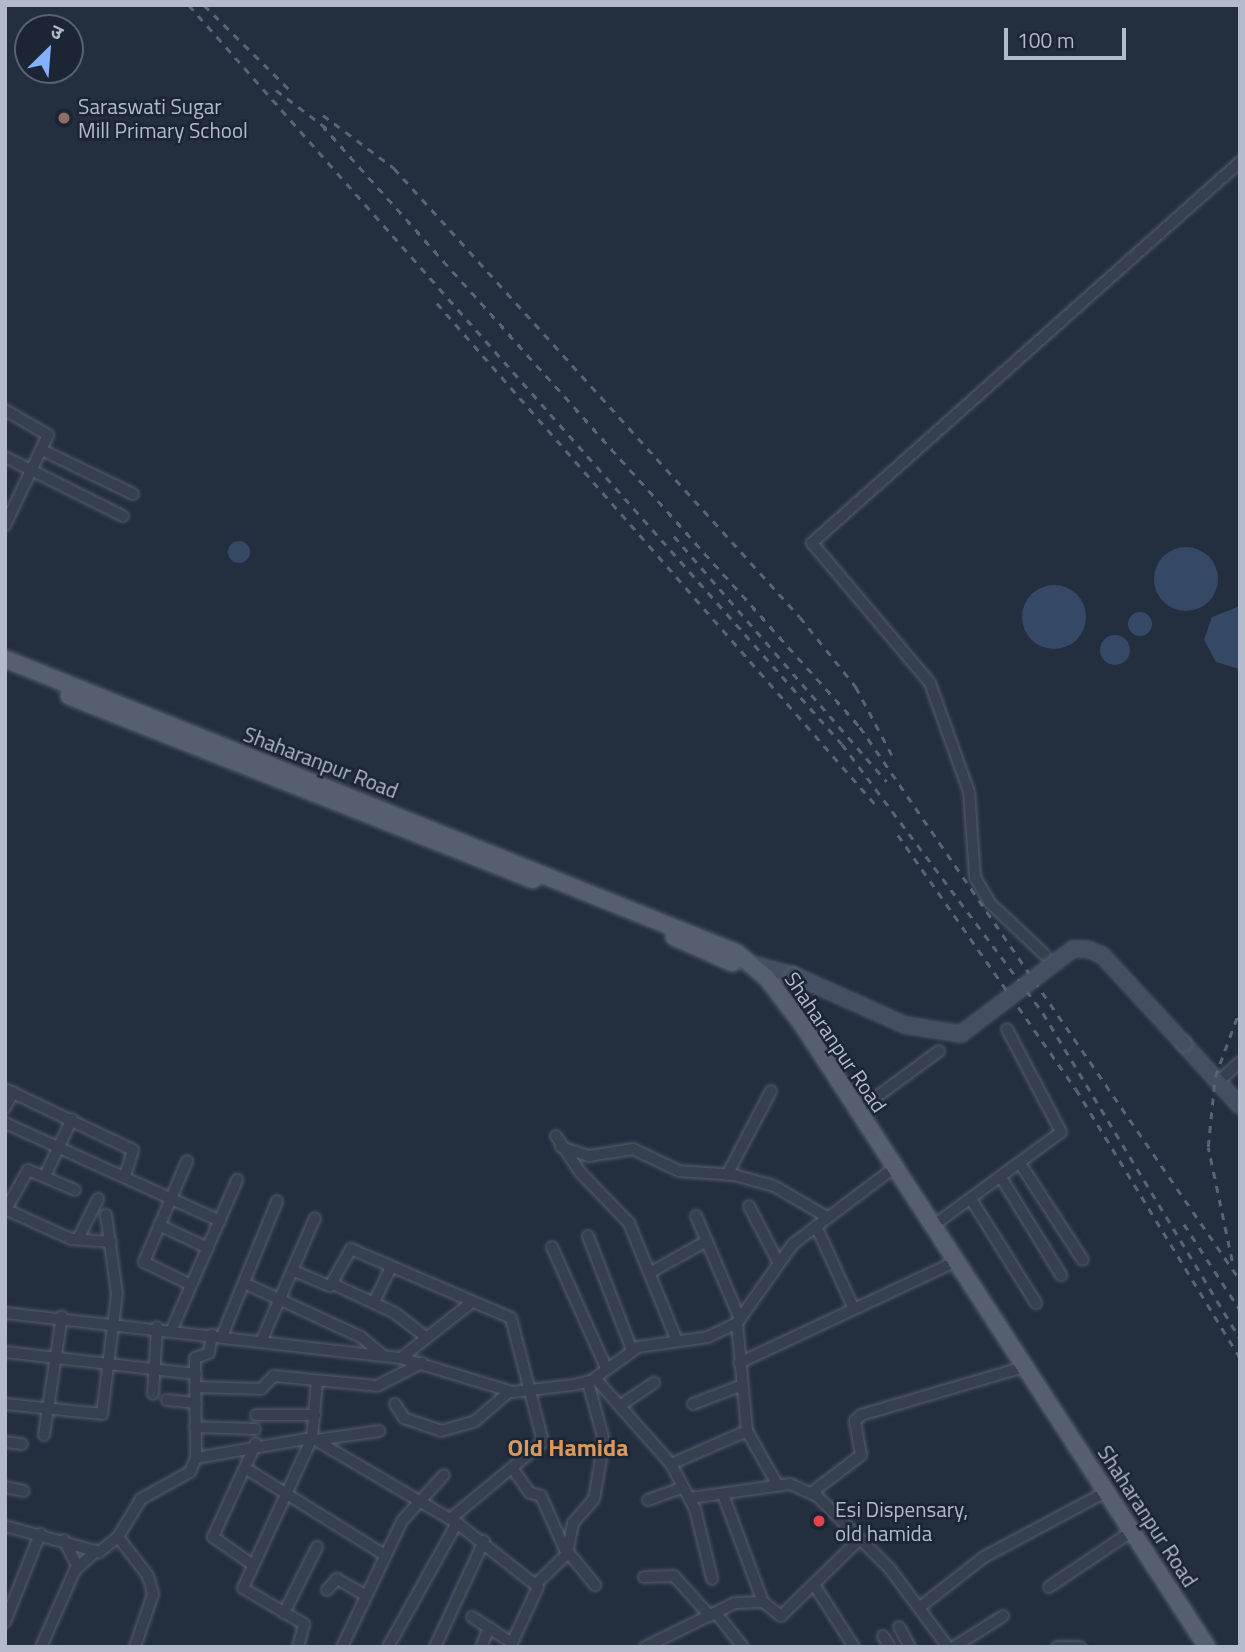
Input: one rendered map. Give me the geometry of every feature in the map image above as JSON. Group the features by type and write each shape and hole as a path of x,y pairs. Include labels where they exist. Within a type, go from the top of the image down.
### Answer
{"main road":[{"name":"Shaharanpur Road","path":"5,659 701,936 742,963 855,1112 950,1264 1023,1367 1207,1647"},
{"name":"Shaharanpur Road","path":"5,670 742,963"},
{"path":"742,963 793,975 905,1025 961,1034 1073,949 1087,948 1102,955 1240,1106"},
{"name":"Shaharanpur Road","path":"892,1169 934,1225 1198,1647"}],"street":[{"path":"1045,955 990,903 975,877 969,792 930,683 812,543 1240,162"},
{"path":"5,410 47,432 43,450 9,507 5,525"},
{"path":"43,450 133,494"},
{"path":"5,457 123,516"},
{"path":"934,1225 1021,1165 1061,1131 1007,1029"},
{"path":"855,1112 939,1051"},
{"path":"1219,1081 1240,1062"},
{"path":"5,1108 9,1091 133,1150 125,1176"},
{"path":"727,1175 771,1091"},
{"path":"45,1176 72,1119"},
{"path":"5,1123 220,1221"},
{"path":"556,1136 561,1147 625,1217 677,1341"},
{"path":"561,1147 589,1156 633,1149 680,1171 727,1175 774,1186 827,1217"},
{"path":"187,1161 144,1264 191,1286"},
{"path":"1021,1165 1083,1260"},
{"path":"5,1313 115,1322 401,1358 509,1392 527,1391 592,1380 632,1350 708,1337 739,1321 778,1262 827,1217 892,1169"},
{"path":"75,1190 45,1176 25,1172 5,1210 78,1239 111,1242"},
{"path":"1002,1179 1061,1275"},
{"path":"172,1329 237,1181"},
{"path":"78,1239 98,1199"},
{"path":"971,1199 1036,1303"},
{"path":"41,1647 78,1567 118,1537 141,1499 190,1472 196,1458 196,1355 209,1353 244,1283 277,1201"},
{"path":"749,1206 778,1262"},
{"path":"5,1404 102,1414 115,1322 111,1242 106,1216"},
{"path":"696,1216 739,1321 740,1386 747,1432 777,1484"},
{"path":"261,1342 315,1218"},
{"path":"159,1225 208,1248"},
{"path":"816,1226 854,1309"},
{"path":"588,1236 632,1350"},
{"path":"650,1272 708,1241"},
{"path":"552,1247 606,1368"},
{"path":"333,1284 348,1248 511,1318 527,1391 543,1442 454,1521 388,1647"},
{"path":"739,1363 950,1264"},
{"path":"373,1302 391,1267"},
{"path":"294,1271 333,1284 373,1302 424,1336"},
{"path":"244,1283 361,1337 384,1356"},
{"path":"401,1358 424,1336 471,1303"},
{"path":"44,1435 62,1316"},
{"path":"153,1394 158,1327"},
{"path":"5,1352 196,1374"},
{"path":"196,1387 261,1389 274,1376 377,1386 422,1363"},
{"path":"811,1493 861,1455 855,1421 861,1415 1023,1367"},
{"path":"592,1380 621,1405 671,1464 690,1498 712,1578"},
{"path":"536,1584 568,1553 573,1523 594,1499 604,1441 592,1380"},
{"path":"299,1647 305,1626 244,1590 253,1565 314,1439 317,1381"},
{"path":"621,1405 654,1383"},
{"path":"693,1404 740,1386"},
{"path":"395,1404 404,1418 441,1431 475,1421 509,1392"},
{"path":"167,1401 196,1403"},
{"path":"256,1415 315,1415"},
{"path":"195,1427 255,1429"},
{"path":"196,1458 256,1443 379,1432"},
{"path":"671,1464 747,1432"},
{"path":"314,1439 454,1521 484,1541 536,1584 538,1592 511,1645 472,1617"},
{"path":"5,1442 22,1444"},
{"path":"253,1565 213,1537 256,1443"},
{"path":"245,1468 383,1554"},
{"path":"513,1469 530,1493 541,1496 568,1553 595,1585"},
{"path":"342,1647 367,1596 383,1554 418,1500 444,1475"},
{"path":"690,1498 724,1497 777,1484 811,1493 860,1539 920,1607 947,1647"},
{"path":"5,1487 24,1491"},
{"path":"648,1500 682,1487"},
{"path":"920,1607 984,1556 1102,1494"},
{"path":"724,1497 763,1602 778,1617 815,1586 860,1539"},
{"path":"5,1526 64,1540 95,1552"},
{"path":"5,1622 40,1534"},
{"path":"1049,1587 1128,1534"},
{"path":"118,1537 141,1566 153,1594 135,1647"},
{"path":"64,1540 78,1567"},
{"path":"435,1647 484,1541"},
{"path":"284,1613 317,1547"},
{"path":"644,1577 674,1576 743,1647"},
{"path":"327,1590 337,1579 367,1596"},
{"path":"815,1586 854,1647"},
{"path":"645,1647 735,1602 763,1602"},
{"path":"954,1647 1003,1616"},
{"path":"899,1627 910,1647"},
{"path":"481,1647 489,1628"},
{"path":"883,1636 890,1647"},
{"path":"1057,1647 1080,1647"}],"water":[{"path":"239,541 247,544 250,552 247,560 239,563 231,560 228,552 231,544"},
{"path":"1186,547 1204,553 1212,561 1218,579 1212,597 1204,605 1186,611 1168,605 1160,597 1154,579 1160,561 1168,553"},
{"path":"1054,585 1072,591 1080,599 1086,617 1080,635 1072,643 1054,649 1036,643 1028,635 1022,617 1028,599 1036,591"},
{"path":"1240,606 1239,669 1216,662 1204,640 1212,617"},
{"path":"1140,612 1151,619 1152,624 1145,635 1140,636 1129,629 1128,624 1135,613"},
{"path":"1115,635 1126,639 1130,650 1126,661 1115,665 1104,661 1100,650 1104,639"}],"railway":[{"path":"189,5 842,744 1043,1013 1240,1338"},
{"path":"204,5 292,92"},
{"path":"276,90 329,130"},
{"path":"323,115 394,168 800,617 856,687 892,755"},
{"path":"322,125 860,727 1240,1280"},
{"path":"437,303 875,804"},
{"path":"674,536 887,782"},
{"path":"898,835 1076,1089 1240,1358"},
{"path":"1232,1261 1208,1147 1215,1077 1240,1009"},
{"path":"1184,1224 1240,1310"}],"place":[{"name":"Saraswati Sugar Mill Primary School","path":"64,118"},
{"name":"Esi Dispensary, old hamida","path":"819,1521"}],"district":[{"name":"Old Hamida","path":"568,1448"}]}
